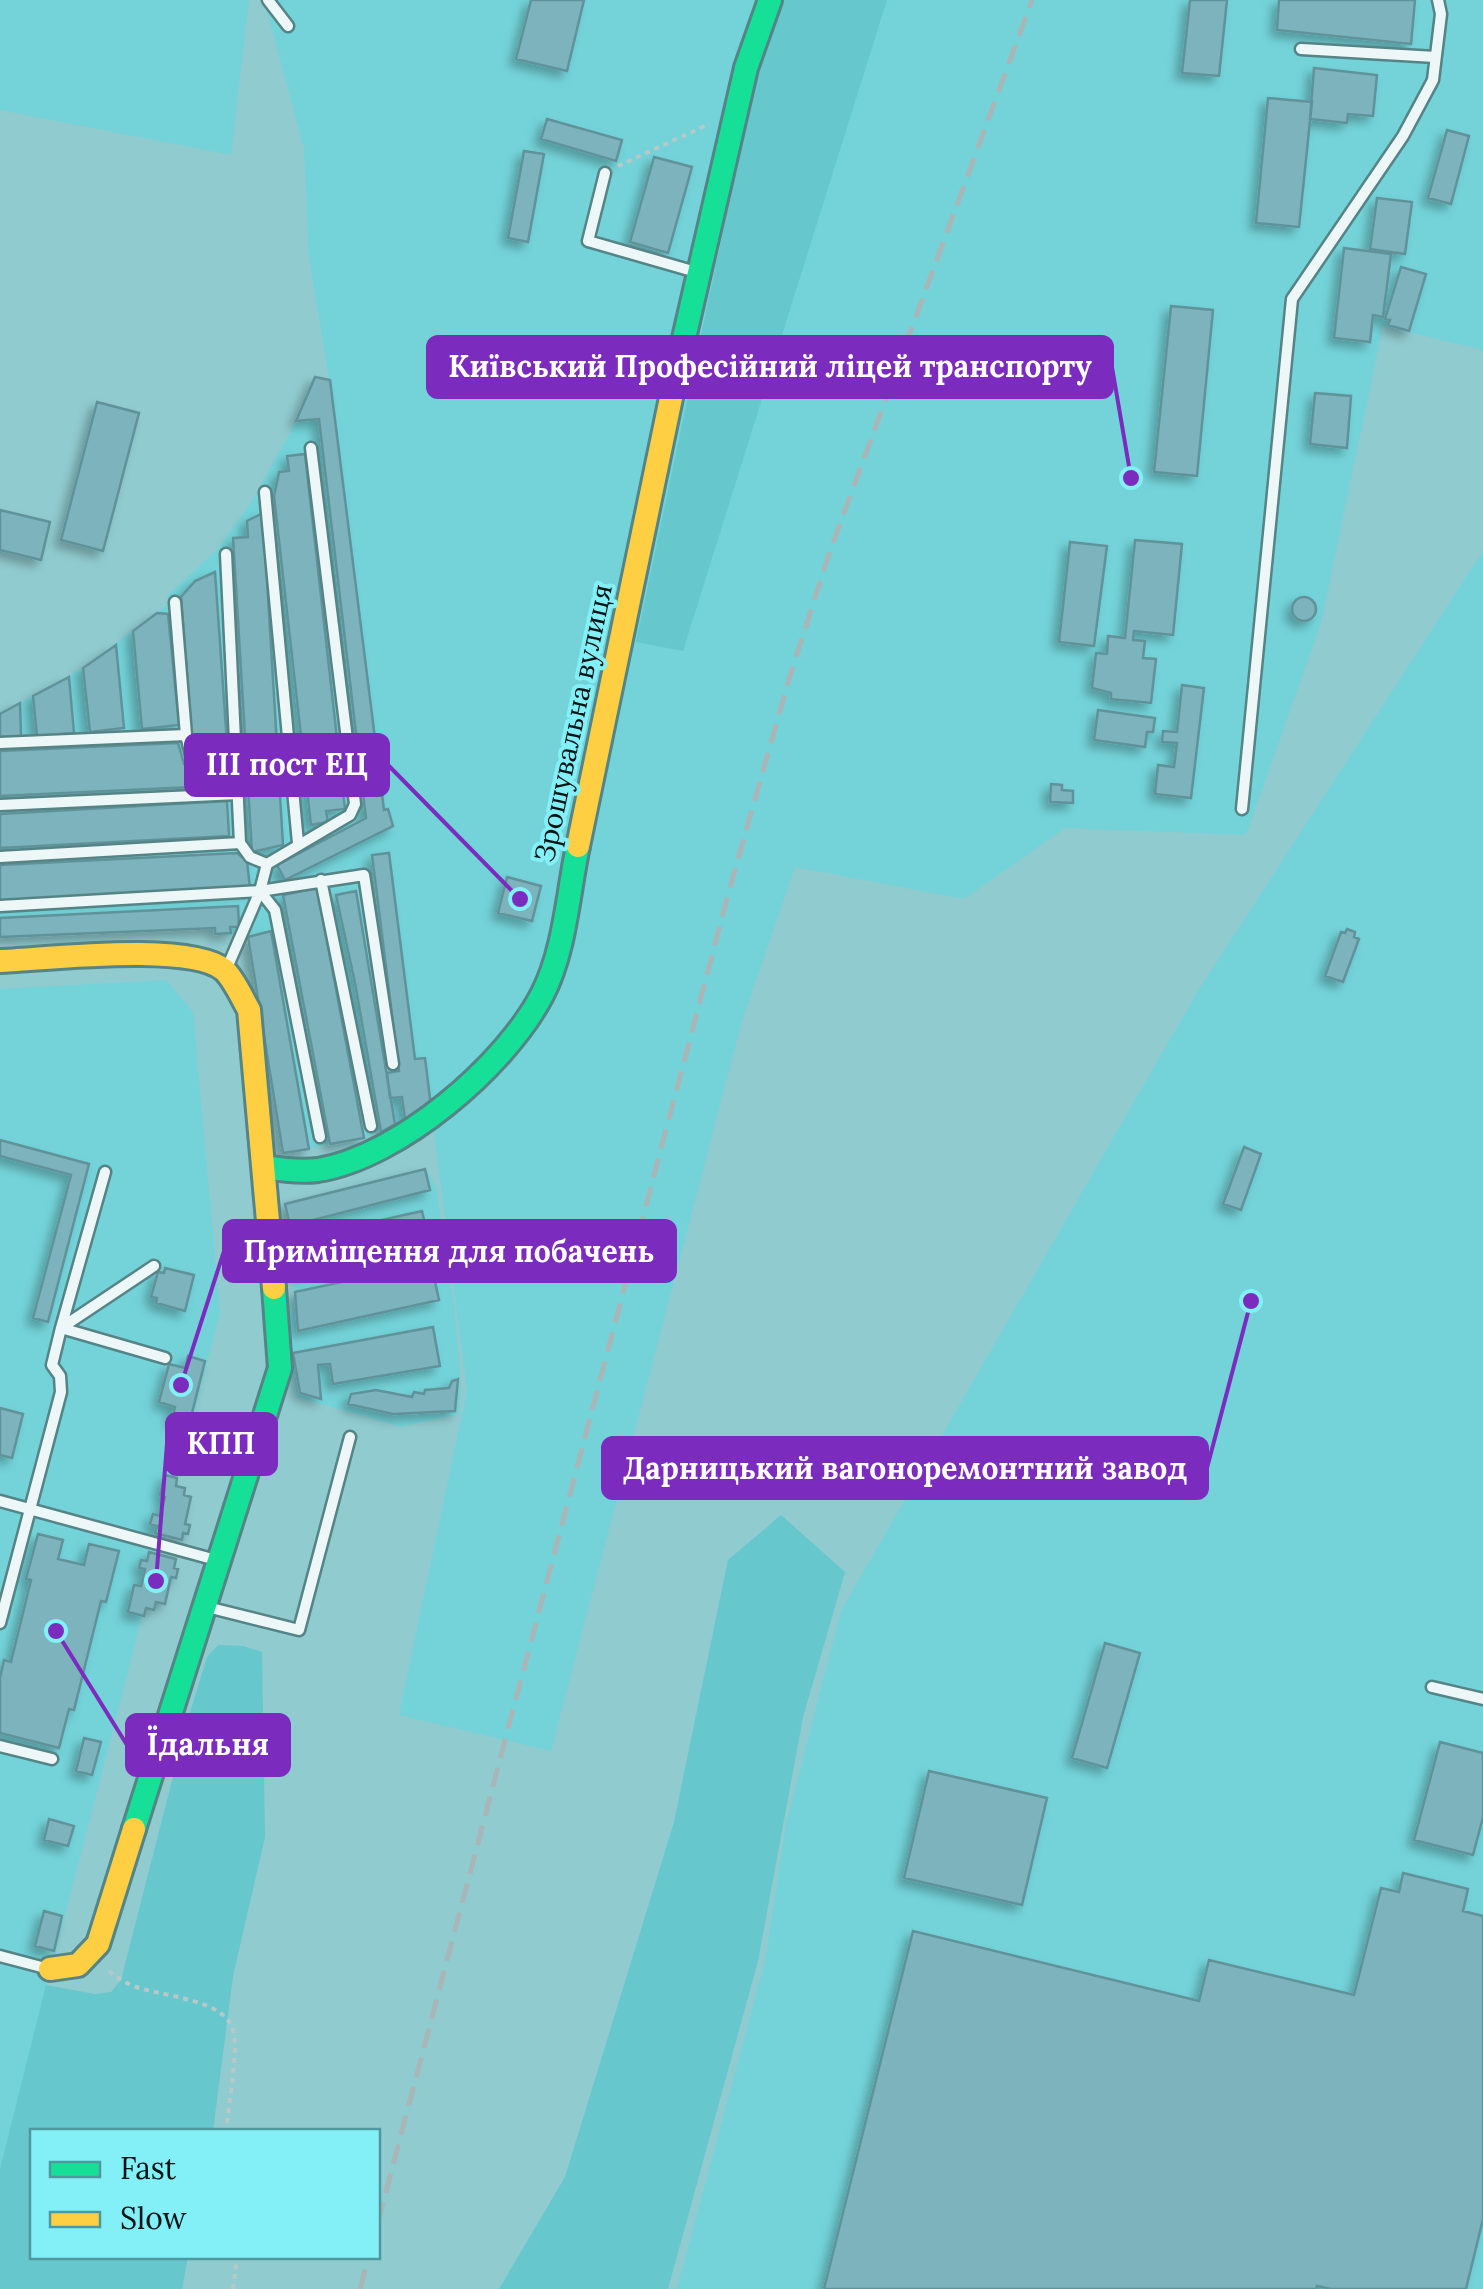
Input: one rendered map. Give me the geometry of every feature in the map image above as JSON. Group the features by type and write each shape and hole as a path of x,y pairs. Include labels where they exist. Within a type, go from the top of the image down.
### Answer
{"street":[{"name":"Зрошувальна вулиця","path":"266,1168 323,1169 378,1148 413,1129 476,1077 528,1020 544,991 575,863 698,273 746,68 770,0"},
{"path":"0,961 158,954 202,960 226,972 248,1010 266,1168 280,1368 98,1944 89,1960 77,1967 50,1970"}],"lane":[{"path":"268,0 288,26"},
{"path":"1242,809 1292,299 1402,136 1433,80 1441,14 1438,0"},
{"path":"1301,49 1436,57"},
{"path":"605,173 588,242 698,273"},
{"path":"226,972 260,891 267,864 350,815 355,804 311,448"},
{"path":"266,492 298,843"},
{"path":"226,554 240,843 250,857 267,864"},
{"path":"175,602 186,735 191,755 211,795"},
{"path":"0,743 186,735"},
{"path":"0,805 238,794"},
{"path":"0,857 240,843"},
{"path":"0,906 260,891 364,875 392,1064"},
{"path":"321,880 371,1126"},
{"path":"260,891 276,910 320,1137"},
{"path":"0,1623 61,1392 60,1376 52,1365 105,1172"},
{"path":"61,1328 154,1266"},
{"path":"61,1328 165,1358"},
{"path":"206,1606 298,1630 350,1438"},
{"path":"0,1500 220,1562"},
{"path":"1432,1687 1483,1699"},
{"path":"0,1746 52,1759"},
{"path":"0,1956 50,1970"}],"path":[{"path":"605,173 735,111"},
{"path":"98,1944 103,1964 121,1980 201,2004 226,2018 234,2029 226,2129"},
{"path":"232,2289 237,2259"}],"shaded area":[{"path":"0,0 249,0 231,155 0,110"},
{"path":"264,0 1483,0 1483,350 1383,326 1321,623 1246,835 1065,828 964,899 795,867 742,1021 551,1751 399,1715 467,1391 431,1107 364,1138 283,1153 248,937 215,934 214,928 0,937 0,714 83,668 167,605 168,595 217,550 251,503 296,422 315,377 329,379 309,256 304,148"},
{"path":"784,0 887,0 683,651 636,642 756,76"},
{"path":"1483,551 1483,2289 677,2289 765,1961 786,1825 841,1611 1198,991"},
{"path":"166,980 193,1012 220,1313 0,2169 0,989"},
{"path":"425,1169 436,1187 454,1304 459,1414 401,1427 297,1397 287,1333 295,1292 285,1204"},
{"path":"781,1515 845,1572 803,1717 758,1961 668,2289 499,2289 565,2177 674,1822 728,1560"},
{"path":"218,1645 262,1652 265,1837 233,1976 213,2129 30,2129 30,2259 188,2259 182,2289 0,2289 0,2169 46,1985 95,1994 111,1992 121,1980 207,1657"}],"building":[{"path":"531,0 584,0 567,71 516,59"},
{"path":"1190,0 1227,0 1219,76 1182,73"},
{"path":"1279,0 1415,0 1411,44 1277,30"},
{"path":"1314,68 1377,75 1373,116 1348,114 1347,123 1310,119"},
{"path":"1268,98 1312,102 1299,227 1256,223"},
{"path":"547,119 622,140 616,161 541,139"},
{"path":"1447,130 1469,136 1451,204 1428,198"},
{"path":"524,151 544,154 528,242 508,238"},
{"path":"654,157 692,167 668,253 630,242"},
{"path":"1377,198 1412,202 1405,254 1370,249"},
{"path":"1344,248 1391,254 1383,317 1373,315 1370,342 1334,338"},
{"path":"1401,267 1426,274 1409,331 1388,325 1390,320 1385,319"},
{"path":"1171,306 1213,310 1197,476 1154,472"},
{"path":"315,377 330,380 384,810 388,809 393,826 285,880 277,865 366,818 319,419 296,421"},
{"path":"1315,393 1351,396 1347,448 1310,444"},
{"path":"97,402 139,413 103,551 61,540"},
{"path":"305,454 345,809 326,811 328,822 311,825 274,496 279,472 289,471 287,456"},
{"path":"0,510 50,522 41,560 0,550"},
{"path":"263,513 283,845 252,852 233,538 248,537 247,521"},
{"path":"1135,540 1182,544 1173,635 1134,631 1133,640 1145,641 1143,658 1156,659 1151,703 1111,699 1111,693 1092,688 1096,653 1107,654 1108,636 1125,638"},
{"path":"1070,542 1107,546 1094,646 1059,642"},
{"path":"215,572 230,785 215,786 214,772 204,773 193,752 181,597 195,581"},
{"path":"1304,597 1316,609 1304,621 1292,609"},
{"path":"157,613 168,614 179,725 142,729 133,631"},
{"path":"116,645 124,728 90,732 83,668"},
{"path":"69,677 74,733 37,736 33,696"},
{"path":"1182,685 1204,688 1191,798 1155,794 1158,765 1174,767 1177,743 1162,742 1163,731 1177,732"},
{"path":"20,703 21,736 0,737 0,714"},
{"path":"1098,710 1155,718 1145,747 1094,740"},
{"path":"178,743 184,764 192,763 193,787 0,796 0,751"},
{"path":"1051,784 1073,791 1073,803 1050,802"},
{"path":"227,801 229,836 0,848 0,814"},
{"path":"237,853 247,861 250,888 0,901 0,865"},
{"path":"389,853 415,1059 425,1058 431,1106 405,1119 402,1097 390,1098 387,1073 399,1071 372,855"},
{"path":"507,877 541,886 532,921 498,913"},
{"path":"317,888 364,1138 330,1144 283,895"},
{"path":"356,891 395,1124 381,1132 336,895"},
{"path":"238,906 239,927 230,927 231,933 215,934 215,928 0,937 0,918"},
{"path":"1347,929 1359,939 1343,982 1325,976 1341,932"},
{"path":"271,931 309,1149 283,1153 248,937"},
{"path":"0,1140 89,1164 48,1322 33,1318 71,1175 0,1156"},
{"path":"1244,1147 1261,1154 1241,1210 1223,1204"},
{"path":"425,1169 430,1190 290,1226 285,1204"},
{"path":"422,1211 430,1246 294,1276 292,1240"},
{"path":"431,1263 439,1300 298,1331 295,1292"},
{"path":"165,1268 194,1275 185,1311 156,1303 157,1298 151,1297 158,1272 164,1273"},
{"path":"433,1327 440,1366 333,1384 330,1364 318,1365 321,1399 300,1393 293,1353"},
{"path":"188,1356 205,1361 189,1425 172,1420 175,1407 159,1402 169,1364 185,1368"},
{"path":"458,1379 455,1411 393,1414 348,1404 351,1394 376,1390 412,1397 414,1392 424,1394 425,1390 449,1388"},
{"path":"0,1408 23,1414 12,1458 0,1455"},
{"path":"165,1475 177,1478 176,1486 185,1488 184,1495 191,1497 185,1524 190,1525 182,1540 155,1533 157,1526 150,1524 153,1514 160,1516"},
{"path":"38,1534 63,1540 58,1559 84,1565 89,1544 119,1551 106,1602 101,1601 74,1710 69,1709 59,1748 0,1733 0,1678 4,1660 11,1662"},
{"path":"149,1552 176,1559 174,1568 178,1569 176,1578 171,1577 165,1604 156,1602 154,1610 146,1608 144,1616 128,1612 134,1585 141,1586 145,1569 139,1568 141,1560 147,1561"},
{"path":"1105,1643 1140,1653 1107,1768 1072,1758"},
{"path":"84,1738 101,1742 92,1775 76,1771"},
{"path":"1440,1742 1483,1753 1483,1817 1473,1855 1414,1840"},
{"path":"929,1771 1047,1798 1022,1905 904,1878"},
{"path":"49,1819 74,1826 68,1846 44,1840"},
{"path":"1403,1873 1468,1889 1463,1911 1483,1916 1483,2219 1466,2289 824,2289 913,1931 1199,2001 1209,1960 1354,1995 1381,1888 1399,1892"},
{"path":"44,1911 62,1916 54,1951 35,1946"}],"railway":[{"path":"380,2214 729,891 789,679 830,551 1032,0"},
{"path":"360,2289 368,2259"}],"traffic: fast":[{"path":"677,369 746,68 770,0"},
{"path":"265,1167 312,1171 349,1162 415,1128 476,1078 525,1022 550,978 561,941 578,846"},
{"path":"134,1829 280,1368 274,1288"}],"traffic: slow":[{"path":"578,846 677,369"},
{"path":"0,961 151,954 207,961 228,974 249,1010 274,1288"},
{"path":"50,1969 78,1965 98,1944 134,1829"}],"place":[{"name":"Київський Професійний ліцей транспорту","path":"1131,478"},
{"name":"III пост ЕЦ","path":"520,899"},
{"name":"Дарницький вагоноремонтний завод","path":"1251,1301"},
{"name":"Приміщення для побачень","path":"181,1385"},
{"name":"КПП","path":"156,1581"},
{"name":"Їдальня","path":"56,1631"}]}
